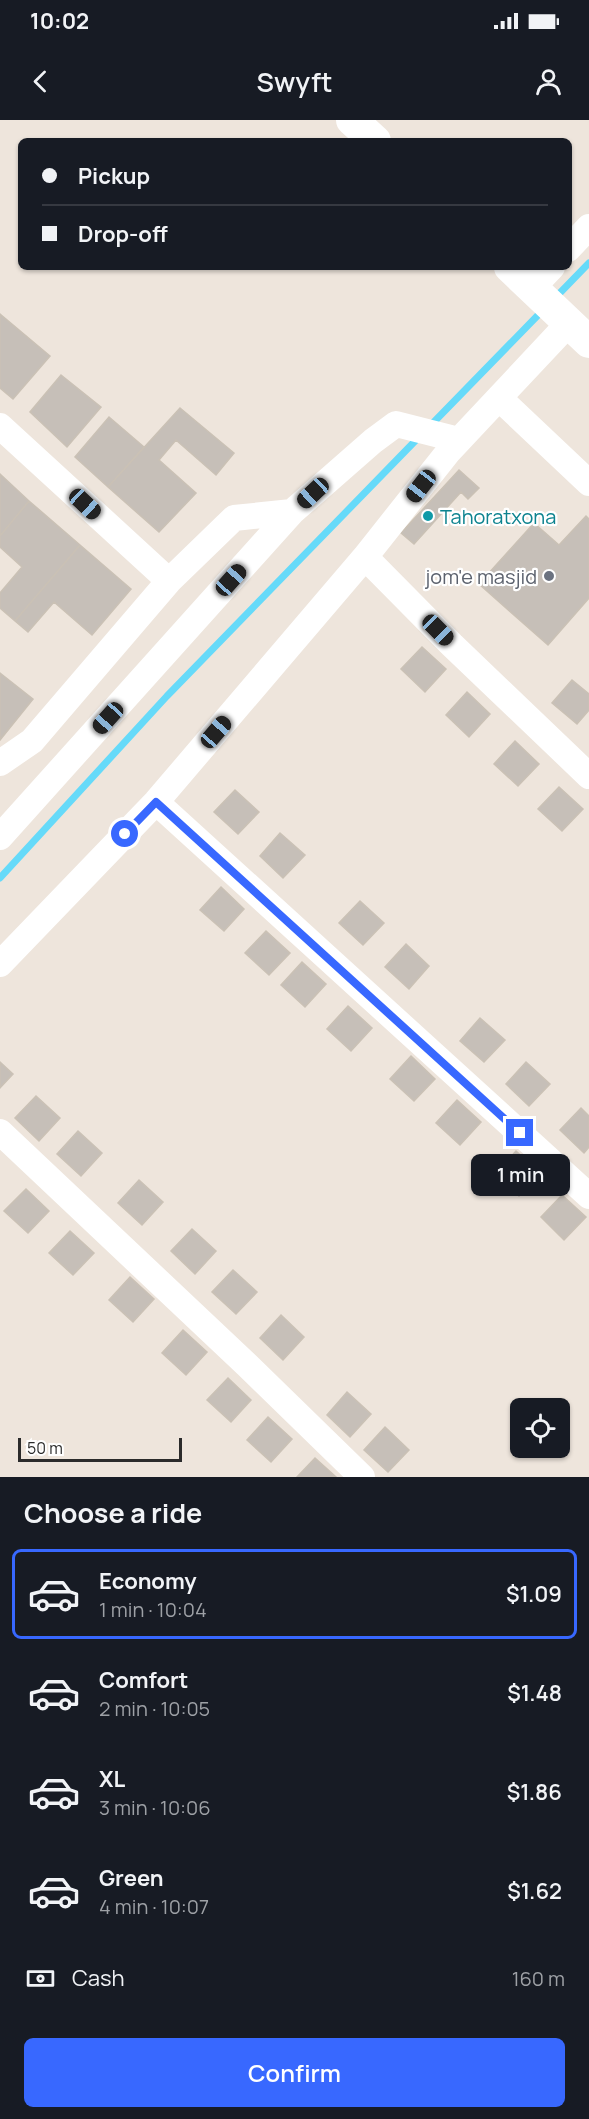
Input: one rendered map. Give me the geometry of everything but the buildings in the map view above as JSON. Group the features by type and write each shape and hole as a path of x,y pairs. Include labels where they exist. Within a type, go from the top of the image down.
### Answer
{"street":[{"path":"352,120 372,138"},
{"path":"572,245 589,227"},
{"path":"0,964 156,802 365,557 459,440 499,398 579,333 531,274"},
{"path":"499,398 589,483"},
{"path":"0,837 292,512 373,441 396,424 459,440"},
{"path":"0,426 169,581"},
{"path":"0,763 32,741 169,581 234,518 292,512"},
{"path":"365,557 589,776"},
{"path":"156,802 589,1196"},
{"path":"0,1132 362,1477"}],"waterway":[{"path":"555,298 589,263"},
{"path":"429,427 543,310"},
{"path":"0,878 167,696 419,437"}],"place":[{"name":"Tahoratxona","path":"428,516"},
{"name":"jom'e masjid","path":"549,576"}],"route":[{"path":"125,834 156,802 520,1133"}]}
